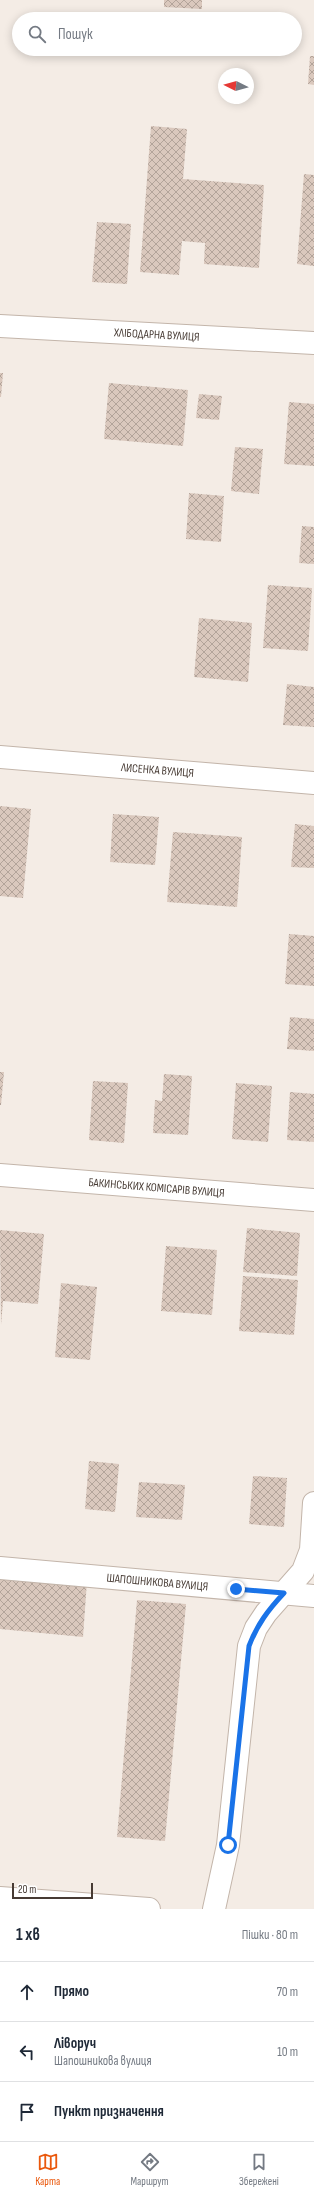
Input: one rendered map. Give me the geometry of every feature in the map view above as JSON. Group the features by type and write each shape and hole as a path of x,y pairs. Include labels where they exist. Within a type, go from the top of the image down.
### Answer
{"street":[{"name":"ХЛІБОДАРНА ВУЛИЦЯ","path":"0,326 314,343"},
{"name":"ЛИСЕНКА ВУЛИЦЯ","path":"0,756 314,783"},
{"name":"БАКИНСЬКИХ КОМІСАРІВ ВУЛИЦЯ","path":"0,1175 314,1200"},
{"path":"214,1909 228,1845 249,1646 256,1628 266,1613 303,1571 311,1550 314,1503"},
{"name":"ШАПОШНИКОВА ВУЛИЦЯ","path":"0,1568 314,1596"},
{"path":"0,1898 149,1909"}],"building":[{"path":"164,0 202,0 202,9 164,7"},
{"path":"310,56 314,56 314,85 308,84"},
{"path":"151,126 187,129 183,179 264,185 259,268 204,264 205,243 182,241 179,275 140,272"},
{"path":"304,174 314,175 314,266 297,264"},
{"path":"97,222 131,224 127,284 92,282"},
{"path":"0,373 3,373 1,397 0,397"},
{"path":"109,383 188,390 183,446 104,439"},
{"path":"199,394 222,396 219,420 196,418"},
{"path":"289,402 314,404 314,466 284,464"},
{"path":"235,447 263,449 259,494 231,491"},
{"path":"189,493 224,496 221,542 186,539"},
{"path":"302,526 314,527 314,564 299,563"},
{"path":"268,585 312,588 308,651 263,648"},
{"path":"199,618 252,623 248,682 194,677"},
{"path":"287,684 314,687 314,727 283,725"},
{"path":"0,806 31,809 23,898 0,896"},
{"path":"113,814 159,817 155,865 110,862"},
{"path":"295,824 314,826 314,868 291,867"},
{"path":"173,832 242,837 237,907 167,902"},
{"path":"289,934 314,936 314,986 285,984"},
{"path":"290,1017 314,1019 314,1051 287,1049"},
{"path":"0,1072 4,1072 1,1105 0,1105"},
{"path":"164,1074 192,1076 188,1135 153,1133 155,1100 162,1101"},
{"path":"93,1081 128,1083 124,1143 89,1140"},
{"path":"236,1083 272,1086 268,1142 232,1139"},
{"path":"290,1092 314,1094 314,1142 287,1140"},
{"path":"247,1228 300,1233 297,1276 243,1272"},
{"path":"0,1230 44,1234 38,1304 3,1301 1,1325"},
{"path":"166,1246 217,1250 212,1315 161,1311"},
{"path":"243,1276 298,1280 294,1335 239,1331"},
{"path":"61,1283 97,1287 90,1360 55,1357"},
{"path":"89,1461 119,1464 115,1512 85,1509"},
{"path":"253,1476 287,1478 284,1527 249,1524"},
{"path":"139,1482 185,1485 182,1520 136,1517"},
{"path":"0,1573 87,1581 83,1637 0,1629"},
{"path":"137,1600 186,1604 165,1841 117,1837"}],"route":[{"path":"228,1845 249,1646 256,1628 266,1613 284,1593 236,1589"}]}
